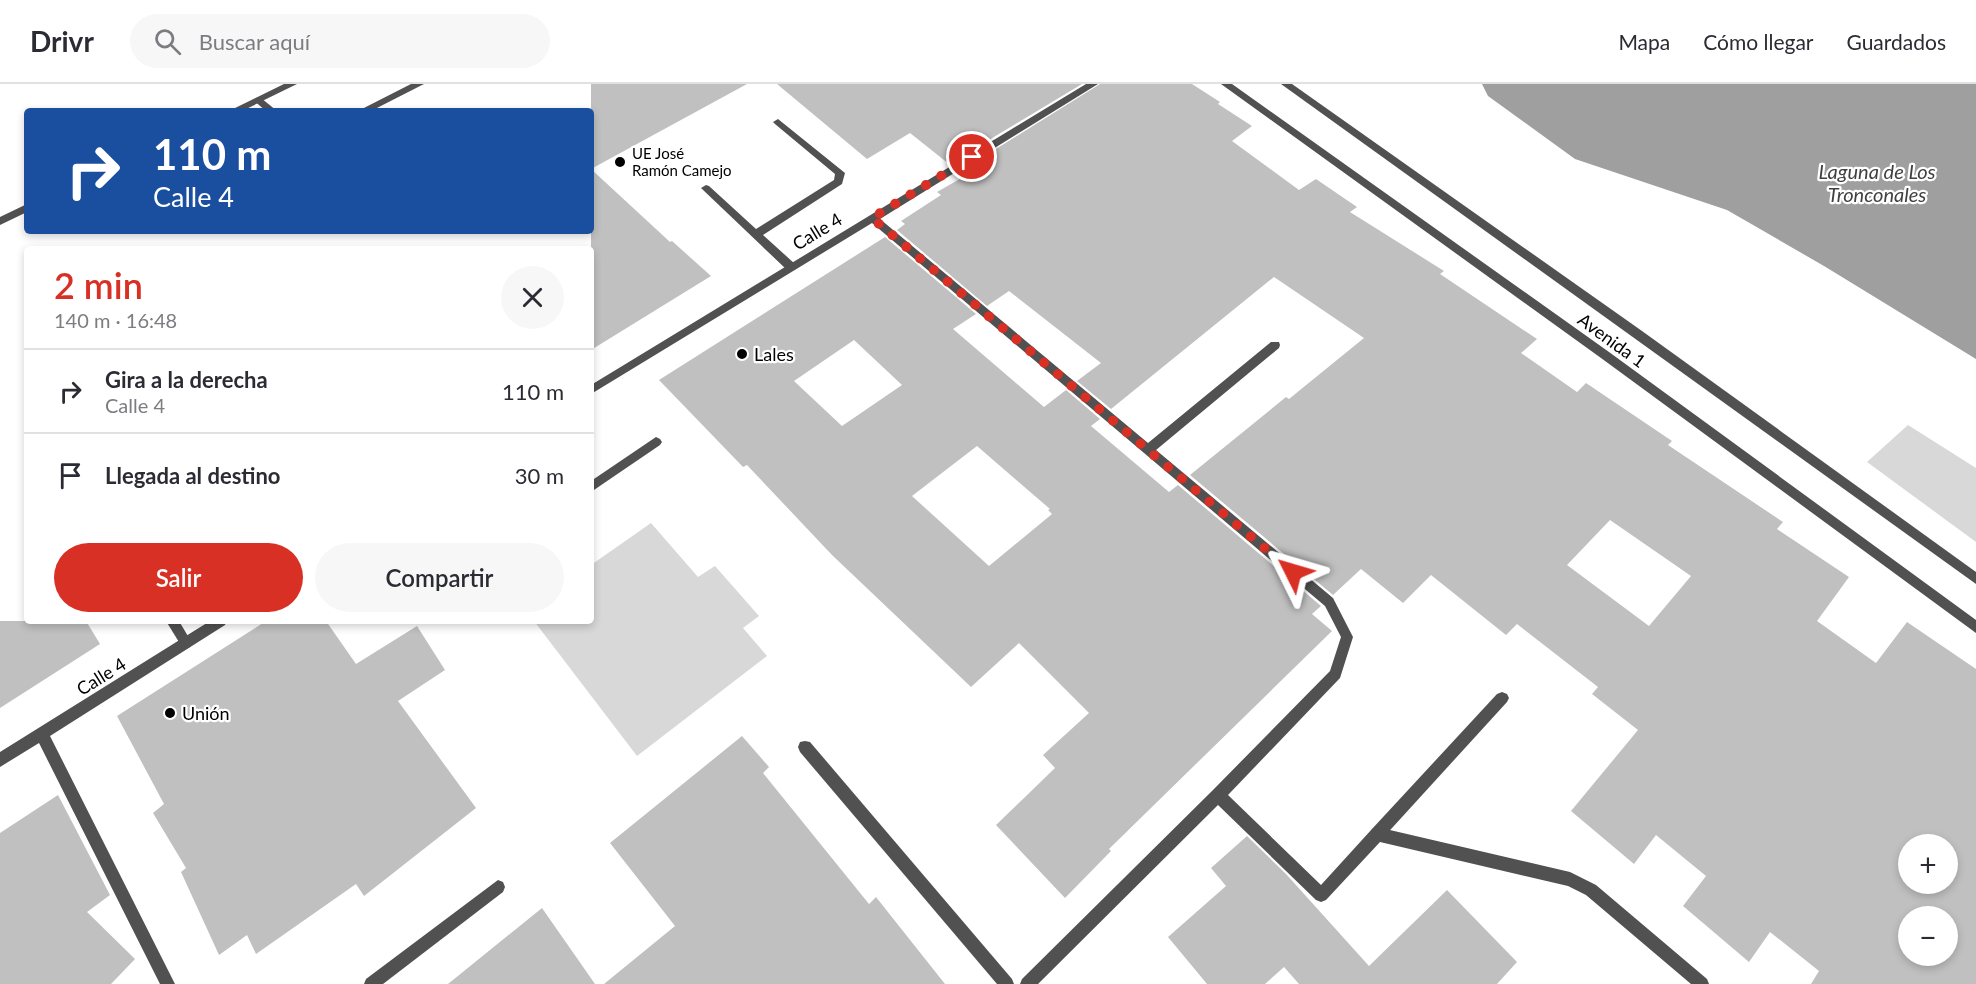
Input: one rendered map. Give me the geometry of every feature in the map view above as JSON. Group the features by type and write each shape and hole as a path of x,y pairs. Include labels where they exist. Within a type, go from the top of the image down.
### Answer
{"street":[{"path":"241,108 292,84"},
{"path":"369,108 419,84"},
{"name":"Calle 4","path":"594,388 1093,84"},
{"name":"Avenida 1","path":"1226,84 1614,362 1976,627"},
{"name":"Avenida 1","path":"1286,84 1629,327 1976,579"},
{"path":"258,100 268,108"},
{"path":"756,234 838,182 840,172 778,122"},
{"path":"706,188 791,267"},
{"path":"0,221 24,209"},
{"path":"872,218 1329,602 1347,637 1335,674 1218,795 1027,984"},
{"path":"1148,450 1275,345"},
{"path":"594,485 656,441"},
{"path":"174,624 186,643"},
{"name":"Calle 4","path":"0,760 216,624"},
{"path":"1218,795 1321,895 1502,698"},
{"path":"42,734 168,984"},
{"path":"805,747 1007,984"},
{"path":"1377,834 1570,879 1591,890 1702,984"},
{"path":"371,984 498,887"}],"shaded area":[{"path":"1908,425 1976,468 1976,542 1867,462"},
{"path":"651,523 698,577 715,566 759,616 743,628 767,656 637,756 536,624 594,624 594,563"}],"water":[{"name":"Laguna de Los Tronconales","path":"1482,84 1976,84 1976,359 1727,210 1575,159 1488,96"}],"building":[{"path":"591,84 747,84 594,167 594,108 591,108"},
{"path":"777,84 1082,84 949,164 910,133 867,159"},
{"path":"1100,84 1192,84 1252,126 1232,141 1299,190 1316,179 1357,207 1350,212 1444,271 1440,274 1537,339 1521,353 1577,392 1586,383 1672,441 1668,445 1783,522 1777,529 1849,577 1817,621 1876,663 1907,622 1976,669 1976,984 1811,984 1819,971 1770,932 1749,962 1683,906 1706,876 1656,835 1634,864 1571,811 1638,730 1592,694 1598,687 1517,624 1506,635 1431,575 1403,603 1361,569 1333,595 1190,475 1286,397 1289,399 1364,338 1274,277 1111,409 1077,381 1101,363 1009,291 987,306 897,230 905,224 901,221 941,195 937,192 965,176 959,172","holes":["1610,520 1691,576 1649,626 1567,565"]},
{"path":"594,172 670,242 672,241 711,276 594,348 594,246 591,246 591,234 594,234"},
{"path":"885,237 976,314 953,329 1044,407 1066,390 1100,419 1091,426 1169,492 1178,485 1321,606 1312,614 1332,631 1109,849 1111,851 1065,898 996,825 1055,768 1043,755 1089,713 1019,643 971,687 832,555 747,465 743,467 659,380","holes":["854,340 902,385 842,426 794,381","977,446 1050,509 1048,510 1052,514 989,566 912,496"]},
{"path":"0,621 24,621 24,624 88,624 100,644 0,708"},
{"path":"261,624 328,624 356,664 417,626 445,670 398,701 476,808 364,896 356,884 256,954 247,935 219,955 181,872 186,868 153,813 164,804 117,716"},
{"path":"742,736 769,767 763,773 869,904 876,897 945,984 604,984 675,926 610,843"},
{"path":"58,795 110,895 87,912 135,959 111,984 0,984 0,833"},
{"path":"1247,836 1286,874 1369,966 1447,890 1517,962 1497,984 1299,984 1284,967 1265,984 1207,984 1168,937 1226,886 1211,868"},
{"path":"542,908 595,984 448,984"}],"place":[{"name":"UE José Ramón Camejo","path":"620,162"},
{"name":"Lales","path":"742,354"},
{"name":"Unión","path":"170,713"}],"route":[{"path":"972,157 872,218 1293,572"}]}
